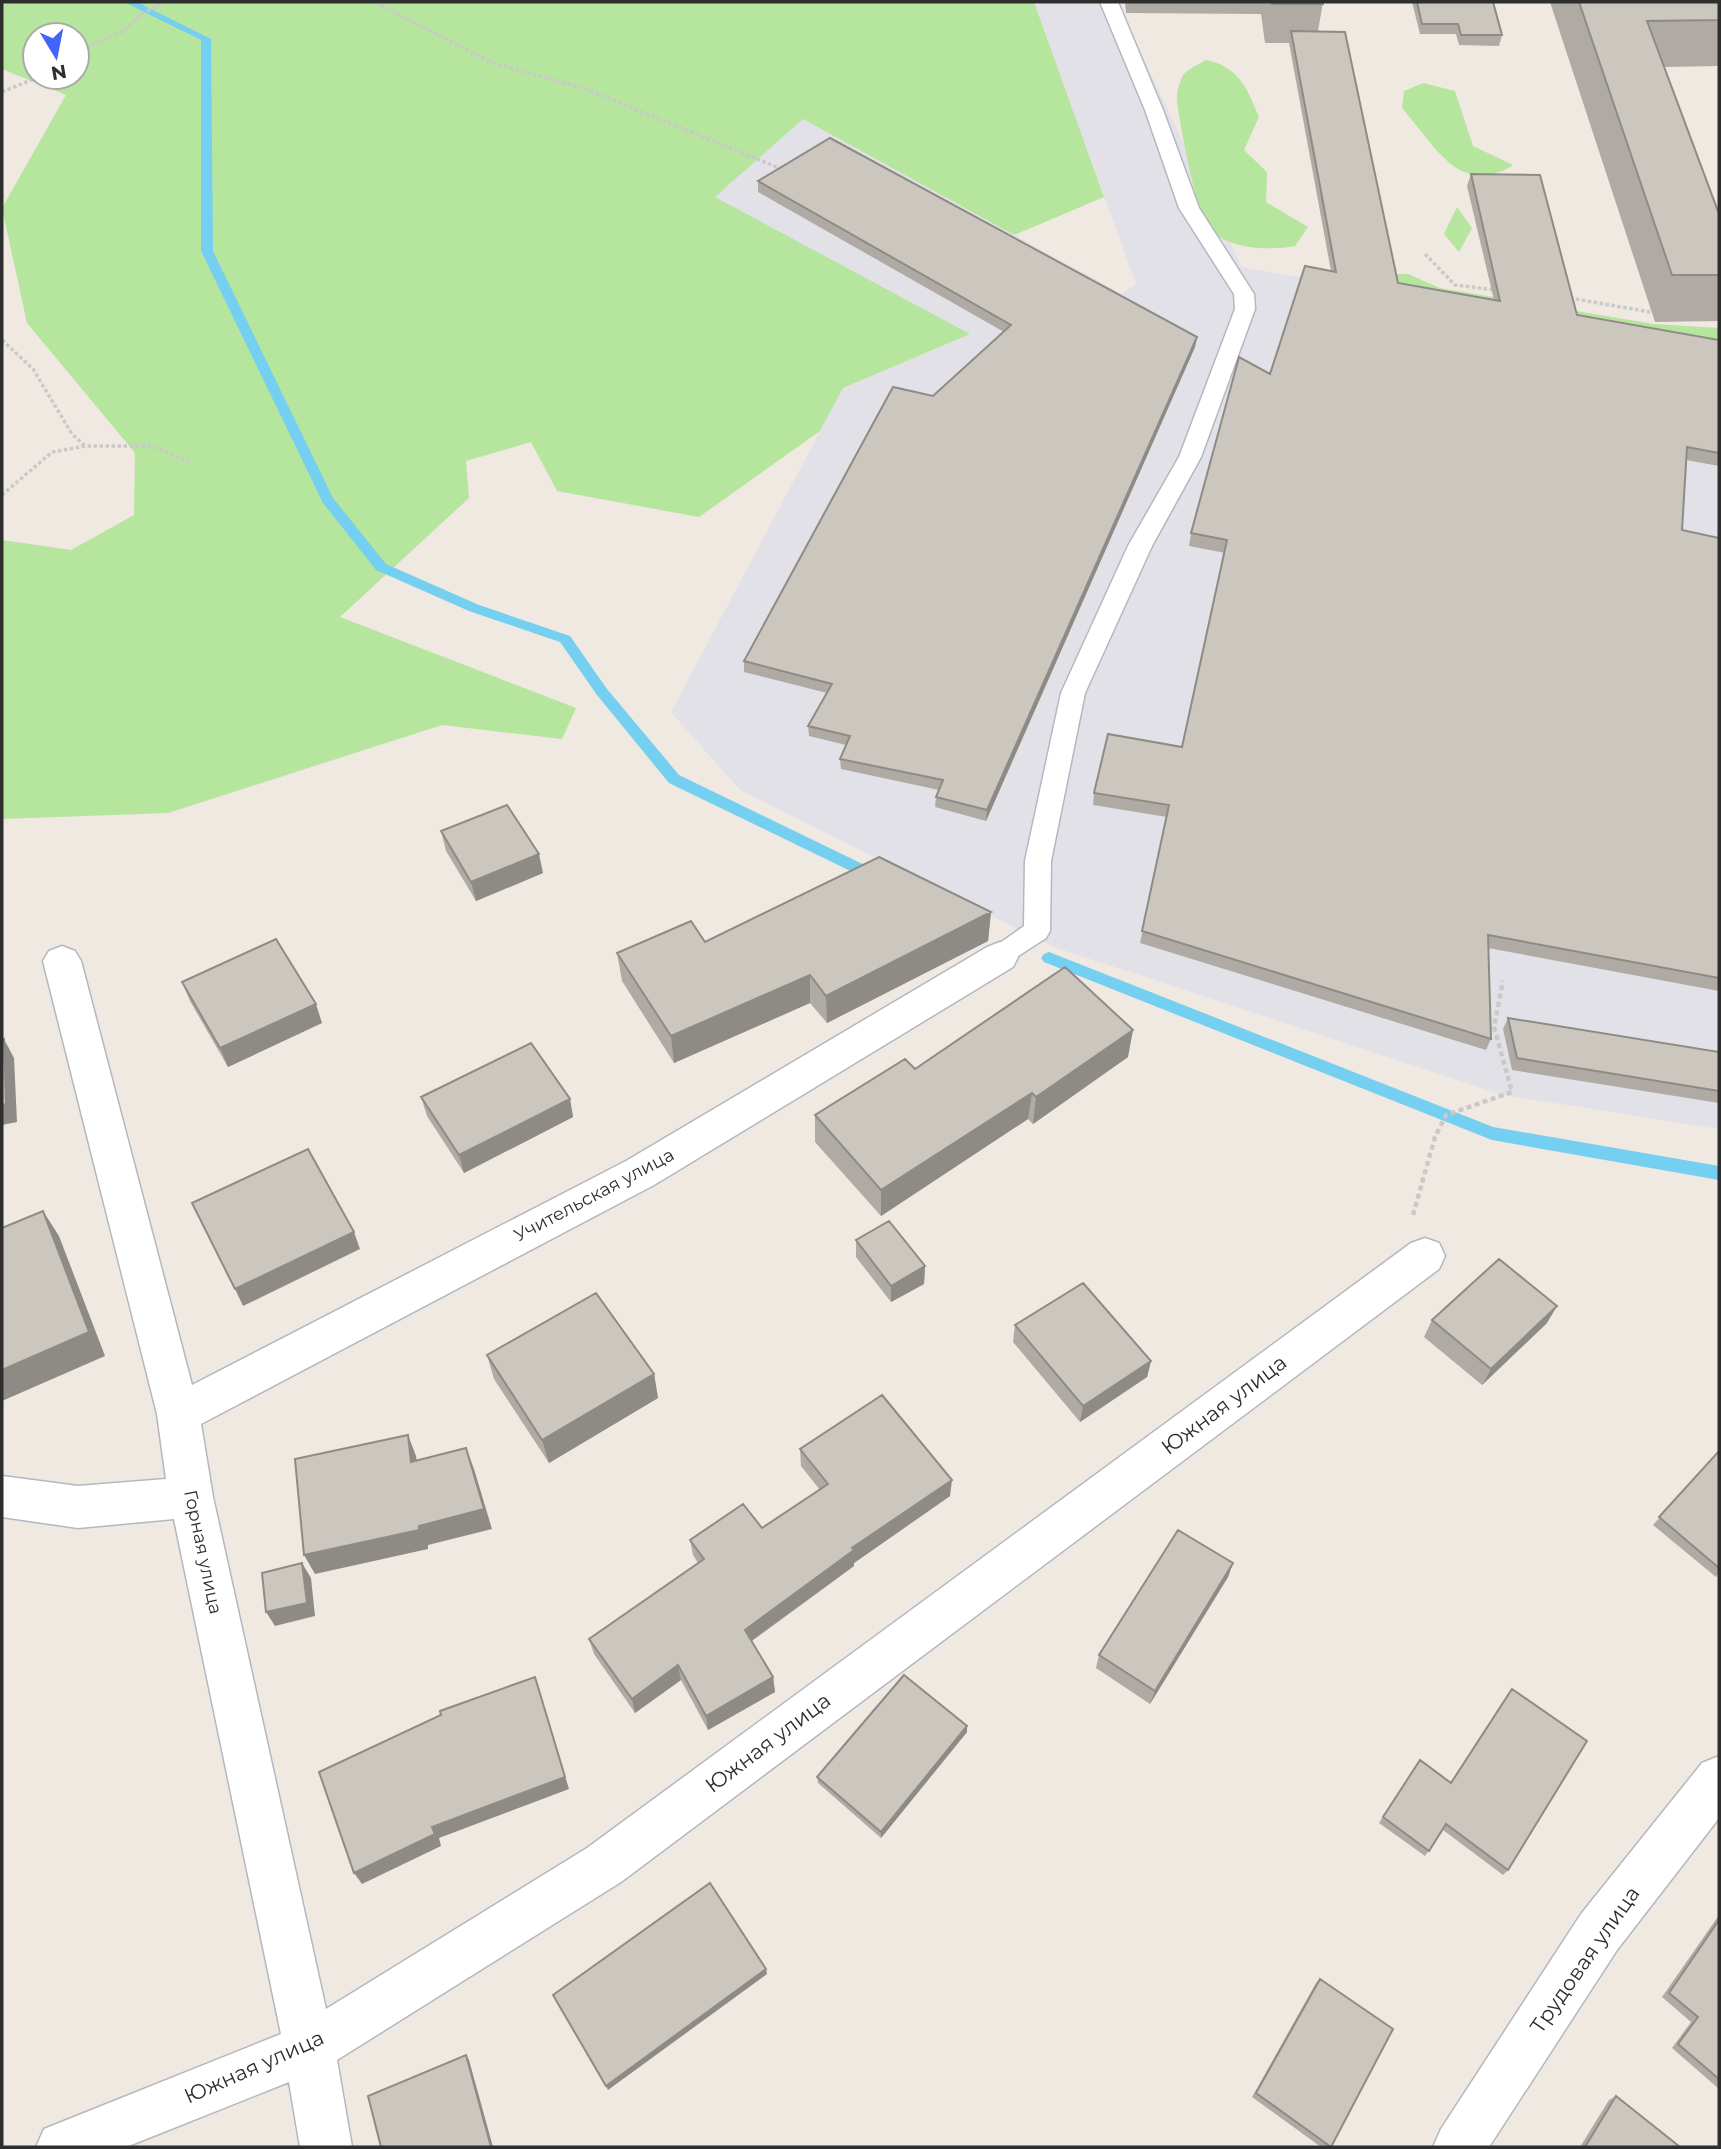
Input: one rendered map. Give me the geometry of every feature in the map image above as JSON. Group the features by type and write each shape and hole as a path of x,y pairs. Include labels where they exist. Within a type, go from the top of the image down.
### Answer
{"street":[{"name":"Учительская улица","path":"178,1414 640,1172 1000,957"},
{"name":"Горная улица","path":"62,961 178,1414 191,1497 309,2048 326,2147"},
{"name":"Южная улица","path":"62,2147 309,2048 604,1865 1425,1256"},
{"path":"2,1497 78,1507 191,1497"},
{"name":"Трудовая улица","path":"1459,2147 1600,1932 1719,1780"}],"lane":[{"path":"1000,957 1037,932 1038,861 1073,693 1140,546 1190,457 1245,309 1244,294 1189,208 1154,110 1109,2"}],"path":[{"path":"91,45 126,30 141,14 166,2"},
{"path":"375,2 490,62 586,89 788,172"},
{"path":"2,92 21,84"},
{"path":"1425,254 1455,285 1508,291"},
{"path":"1560,297 1650,312 1662,308"},
{"path":"2,340 33,369 72,434 86,446"},
{"path":"2,495 52,452 86,446 152,446 189,462"},
{"path":"1425,1256 1412,1217 1435,1137 1446,1115 1512,1092 1494,1027 1503,981"}],"shaded area":[{"path":"1058,2 1117,2 1242,267 1719,353 1719,1129 1503,1095 1054,947 740,790 671,712 843,388 970,334 714,197 803,119 1122,294 1136,284 1035,5"}],"green space":[{"path":"2,2 1034,2 1104,197 1014,235 803,119 715,197 970,334 843,388 820,431 699,517 557,491 531,442 466,461 469,498 340,617 576,708 562,739 442,725 168,813 2,819 2,540 71,550 134,515 135,453 27,323 2,208 66,95 56,91 91,91 91,21 21,21 21,77 2,69"},
{"path":"1206,60 1234,73 1250,97 1259,117 1244,150 1267,172 1266,202 1308,227 1295,246 1259,248 1234,243 1223,239 1205,223 1188,160 1177,95 1183,75"},
{"path":"1423,83 1455,91 1473,146 1513,165 1500,172 1476,175 1461,171 1448,162 1402,108 1404,91"},
{"path":"1457,207 1472,228 1459,252 1444,234"},
{"path":"1375,274 1408,274 1440,288 1654,324 1719,328 1719,353 1369,291"}],"building":[{"path":"1271,2 1323,2 1323,4 1272,4"},
{"path":"1417,2 1493,2 1502,35 1461,35 1458,24 1422,24"},
{"path":"1579,2 1719,2 1719,20 1647,21 1719,214 1719,275 1672,275"},
{"path":"1291,31 1345,32 1398,283 1500,301 1471,174 1540,175 1577,315 1719,340 1719,453 1687,447 1682,530 1719,538 1719,978 1488,935 1491,1039 1142,931 1169,805 1094,793 1108,734 1182,747 1227,540 1191,533 1239,357 1270,374 1305,266 1336,272"},
{"path":"830,138 1197,337 987,810 936,797 943,780 840,759 850,736 808,726 832,684 744,661 893,387 933,396 1011,325 758,181"},
{"path":"507,805 539,854 471,882 441,831"},
{"path":"879,857 991,912 826,996 810,975 671,1036 617,953 691,921 705,942"},
{"path":"276,939 316,1004 220,1048 182,982"},
{"path":"1065,967 1133,1030 1036,1097 1032,1093 881,1190 815,1115 905,1059 915,1069"},
{"path":"1508,1018 1719,1052 1719,1091 1517,1058"},
{"path":"4,1039 6,1104 2,1105 2,1040"},
{"path":"531,1043 570,1099 459,1155 421,1097"},
{"path":"308,1149 354,1232 235,1289 192,1203"},
{"path":"43,1211 89,1332 2,1370 2,1228"},
{"path":"889,1221 925,1266 891,1286 856,1240"},
{"path":"1499,1259 1557,1306 1491,1369 1432,1320"},
{"path":"1083,1283 1151,1361 1083,1406 1015,1325"},
{"path":"596,1293 654,1374 542,1440 487,1355"},
{"path":"882,1395 952,1480 852,1548 854,1550 745,1630 773,1677 706,1716 678,1665 632,1699 589,1639 704,1559 690,1540 743,1504 762,1528 828,1484 800,1449"},
{"path":"408,1435 411,1462 466,1448 484,1509 419,1526 419,1530 304,1555 295,1459"},
{"path":"1719,1451 1719,1568 1659,1517"},
{"path":"1178,1530 1233,1563 1155,1691 1099,1655"},
{"path":"302,1563 307,1603 266,1612 262,1573"},
{"path":"904,1675 967,1726 881,1832 817,1777"},
{"path":"535,1677 565,1777 432,1827 435,1834 354,1873 319,1772 441,1715 440,1711"},
{"path":"1512,1689 1587,1741 1508,1870 1446,1824 1429,1851 1383,1817 1420,1760 1451,1783"},
{"path":"710,1883 766,1969 606,2086 553,1995"},
{"path":"1719,1920 1719,2079 1678,2044 1698,2017 1669,1993"},
{"path":"1320,1979 1393,2029 1331,2147 1256,2093"},
{"path":"466,2055 491,2147 381,2147 368,2096"},
{"path":"1616,2096 1680,2147 1585,2147"}],"waterway":[{"path":"129,2 206,39 207,251 327,500 381,567 474,608 565,639 602,692 674,779 876,877"},
{"path":"1049,958 1492,1133 1719,1173"}]}
